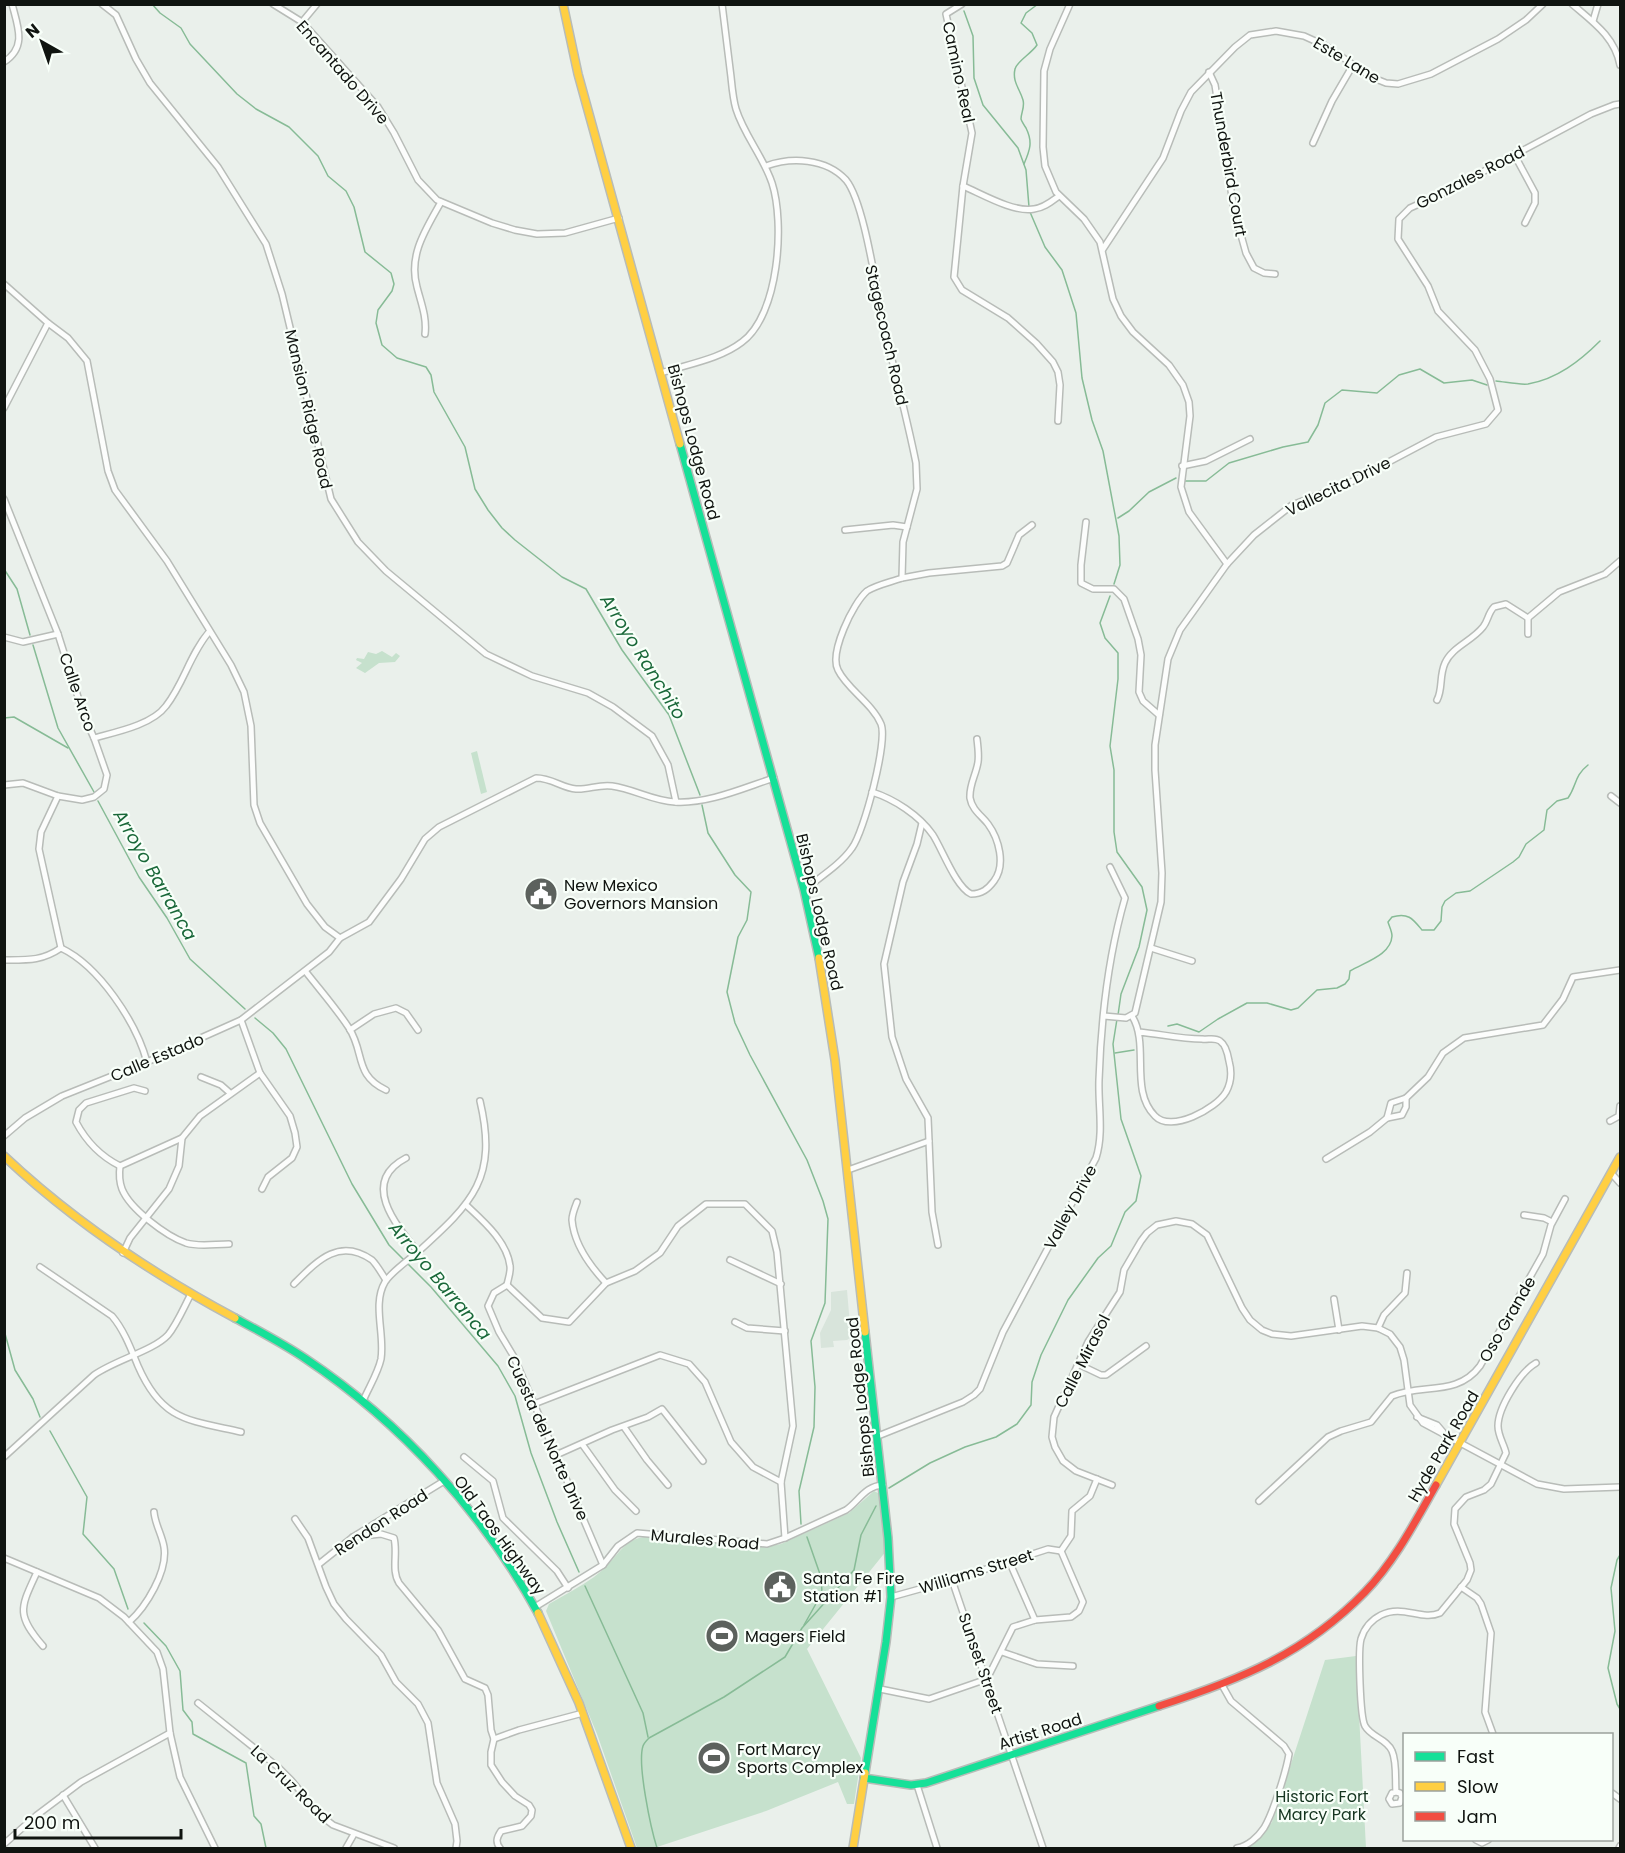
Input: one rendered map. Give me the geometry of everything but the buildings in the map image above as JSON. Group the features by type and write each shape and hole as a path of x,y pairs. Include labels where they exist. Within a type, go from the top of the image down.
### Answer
{"street":[{"path":"4,62 14,55 18,45 18,27 12,4"},
{"name":"Mansion Ridge Road","path":"102,4 116,15 150,83 222,172 266,244 282,294 331,499 342,521 358,542 386,571 486,654 532,676 588,693 613,707 652,736 668,765 676,802"},
{"name":"Encantado Drive","path":"273,4 302,22 378,107 418,180 429,194 441,202 505,228 537,234 565,233 619,218"},
{"path":"302,22 317,4"},
{"name":"Bishops Lodge Road","path":"563,4 578,74 804,890 827,1005 878,1436 891,1597 880,1689 853,1848"},
{"path":"565,18 568,4"},
{"path":"661,373 734,348 749,337 760,319 770,294 779,242 777,202 766,166 745,131 735,108 722,4"},
{"name":"Camino Real","path":"962,4 946,14 972,133 963,186"},
{"path":"1070,4 1048,54 1043,87 1044,160 1049,179 1059,196 1084,219 1103,249 1113,299 1121,316 1137,336 1177,374 1185,390 1190,416 1181,487 1189,512 1227,564"},
{"name":"Este Lane","path":"1103,249 1163,158 1188,98 1209,72 1245,38 1269,31 1290,32 1310,38 1371,77 1386,83 1398,84 1418,79 1504,35 1526,20 1543,4"},
{"path":"1572,4 1611,40 1617,51 1620,65"},
{"path":"1593,21 1598,4"},
{"path":"1313,143 1328,108 1353,65"},
{"name":"Thunderbird Court","path":"1209,72 1215,85 1234,210 1246,253 1254,268 1264,273 1275,274"},
{"name":"Gonzales Road","path":"1475,350 1435,308 1428,286 1398,239 1398,222 1401,215 1410,207 1443,193 1591,114 1620,104"},
{"path":"1514,154 1535,193 1535,202 1525,223"},
{"name":"Stagecoach Road","path":"766,166 782,160 826,166 844,179 854,196 916,463 917,489 903,547 902,578"},
{"path":"1058,421 1060,390 1058,372 1053,362 1012,321 963,290 955,279 954,267 963,186 1006,204 1026,209 1042,207 1059,196"},
{"path":"425,334 425,318 416,281 414,261 421,239 441,202"},
{"path":"4,285 68,338 87,361 108,471 115,490 167,561 231,665 244,692 251,726 254,805 260,823 307,904 325,927 340,938"},
{"path":"4,408 48,323"},
{"name":"Vallecita Drive","path":"1132,1016 1136,1010 1160,909 1162,886 1155,770 1159,715 1168,659 1180,630 1227,564 1254,535 1292,505 1347,484 1436,437 1486,424 1498,410 1490,379 1475,350"},
{"path":"1182,466 1206,461 1250,439"},
{"name":"Calle Arco","path":"4,498 58,634 84,716 107,775 104,789 94,797 82,800 58,796 23,783 4,785"},
{"path":"1086,522 1081,583 1093,589 1114,589 1124,599 1131,615 1141,655 1139,692 1143,701 1159,715"},
{"path":"845,530 893,525 907,527"},
{"path":"804,890 835,866 854,845 872,792 882,742 882,725 837,669 836,654 856,604 868,590 902,578 1002,566 1007,563 1019,535 1032,525"},
{"path":"1528,618 1559,592 1605,574 1620,561"},
{"path":"1437,700 1441,689 1443,667 1447,659 1480,630 1492,609 1500,604 1506,604 1528,618"},
{"path":"1528,618 1528,634"},
{"path":"94,738 133,727 166,707 198,645 209,632"},
{"path":"4,637 23,642 58,634"},
{"path":"872,792 892,800 922,823 932,833 965,891 979,894 992,884 1001,868 1000,854 993,832 974,809 970,799 971,784 978,761 977,739"},
{"name":"Calle Estado","path":"4,1136 25,1118 62,1096 147,1062 241,1020 306,972 329,952 340,938 369,922 401,879 425,839 439,827 536,778 547,778 578,789 598,785 612,786 643,796 676,802"},
{"path":"676,802 705,799 774,778"},
{"path":"58,796 41,832 39,849 62,948"},
{"path":"1611,796 1620,803"},
{"path":"922,823 903,882 884,964 892,1037 906,1079 928,1118 932,1212 938,1245"},
{"name":"Valley Drive","path":"878,1436 967,1400 978,1392 1003,1332 1096,1158 1100,1139 1099,1087 1104,1016 1113,944 1125,898 1110,867"},
{"path":"4,960 30,960 49,956 62,948"},
{"path":"62,948 76,955 110,990 142,1043 147,1062"},
{"path":"1151,948 1192,961"},
{"path":"1387,1118 1391,1103 1406,1098 1428,1077 1443,1053 1464,1038 1543,1025 1563,999 1573,977 1620,970"},
{"path":"306,972 350,1030 366,1074 373,1084 386,1090"},
{"path":"350,1030 374,1014 396,1008 406,1013 418,1030"},
{"path":"1104,1016 1123,1018 1132,1016 1138,1032 1144,1095 1150,1110 1157,1119 1168,1123 1182,1121 1212,1105 1223,1096 1231,1074 1229,1057 1221,1042 1216,1039 1138,1032"},
{"path":"241,1020 260,1073 290,1116 297,1147 292,1158 268,1177 262,1189"},
{"path":"120,1166 182,1138 200,1116 260,1073"},
{"path":"201,1077 221,1085 230,1093"},
{"path":"120,1166 108,1160 82,1132 76,1122 79,1110 86,1103 123,1090 134,1088 145,1091"},
{"path":"1326,1159 1370,1132 1387,1118 1402,1115 1406,1107 1406,1098"},
{"path":"363,1401 381,1360 380,1294 386,1280 466,1205 475,1192 483,1172 486,1124 480,1101"},
{"path":"1610,1121 1620,1116 1620,1106"},
{"path":"123,1253 130,1238 169,1189 179,1166 182,1138"},
{"path":"848,1170 928,1141"},
{"name":"Old Taos Highway","path":"4,1156 61,1208 123,1253 299,1354 363,1401 444,1481 497,1548 535,1606 583,1713 631,1848"},
{"name":"Hyde Park Road","path":"1222,1685 1293,1651 1333,1622 1366,1591 1384,1569 1413,1526 1616,1174 1620,1157"},
{"path":"405,1158 394,1164 382,1185 384,1203 418,1252"},
{"path":"120,1166 118,1177 123,1191 146,1217 173,1237 188,1243 229,1244"},
{"path":"1616,1174 1620,1183"},
{"name":"Oso Grande","path":"1407,1393 1453,1386 1477,1370 1543,1254 1552,1222 1565,1199"},
{"path":"577,1202 572,1219 578,1243 592,1268 606,1283"},
{"path":"466,1205 487,1224 503,1247 510,1267 507,1285 543,1318 569,1322 606,1283 635,1271 660,1253 678,1226 705,1204 744,1204 772,1231 781,1284 793,1426 781,1482 785,1538"},
{"path":"1524,1215 1544,1218 1552,1222"},
{"name":"Calle Mirasol","path":"1112,1485 1076,1471 1067,1465 1052,1437 1054,1417 1088,1342 1120,1292 1124,1270 1143,1237 1157,1225 1170,1221 1182,1221 1192,1224 1207,1235 1242,1308 1250,1320 1262,1330 1272,1334 1291,1336 1362,1326 1378,1328"},
{"path":"294,1284 314,1264 331,1253 348,1249 373,1261 386,1280"},
{"path":"730,1260 781,1284"},
{"path":"40,1267 112,1316 120,1325 146,1384 164,1407 196,1422 241,1432"},
{"path":"1407,1273 1405,1293 1383,1317 1378,1328 1390,1334 1400,1347 1404,1360 1407,1393 1410,1405 1417,1416 1437,1425 1443,1432 1461,1443 1532,1482 1547,1487 1570,1489 1620,1487"},
{"name":"Cuesta del Norte Drive","path":"507,1285 495,1293 488,1306 499,1332 514,1357 603,1565"},
{"path":"4,1457 94,1375 107,1366 157,1344 168,1334 191,1294"},
{"path":"1334,1299 1338,1330"},
{"path":"735,1322 747,1328 785,1331"},
{"path":"1078,1364 1101,1375 1106,1375 1146,1346"},
{"path":"534,1404 660,1355 689,1364 705,1382 731,1442 753,1467 781,1482"},
{"path":"1396,1792 1392,1750 1368,1731 1363,1722 1359,1655 1361,1637 1372,1621 1387,1612 1404,1610 1437,1615 1444,1610 1469,1575 1471,1568 1454,1524 1454,1512 1466,1497 1489,1486 1501,1465 1506,1451 1499,1431 1502,1411 1521,1376 1536,1364"},
{"path":"1259,1501 1324,1440 1341,1431 1371,1422 1389,1398 1407,1393"},
{"path":"556,1455 662,1409 703,1461"},
{"path":"624,1427 668,1485"},
{"path":"582,1444 615,1490 636,1511"},
{"path":"464,1457 493,1481 503,1518 557,1571 568,1588"},
{"path":"880,1689 929,1699 987,1679 1013,1627 1035,1620 1071,1617 1079,1611 1083,1602 1061,1551 1071,1536 1072,1510 1090,1496 1097,1479"},
{"name":"Rendon Road","path":"319,1564 353,1537 444,1481"},
{"name":"Murales Road","path":"535,1606 603,1565 618,1546 637,1533 767,1544 846,1510 866,1490 882,1485"},
{"path":"129,1622 150,1596 164,1561 164,1547 154,1512"},
{"path":"295,1519 308,1538 334,1604 381,1655 396,1682 418,1704 428,1723 436,1783 455,1824 456,1848"},
{"path":"353,1537 381,1534 394,1538 397,1549 395,1576 438,1630 465,1679 485,1688 494,1739 491,1765 502,1782 515,1796 530,1805 532,1810 531,1816 522,1826 501,1831 497,1837 497,1844 500,1848"},
{"name":"Williams Street","path":"891,1597 1048,1549 1061,1551"},
{"path":"4,1558 99,1598 129,1622 154,1648 161,1660 170,1733 182,1782 215,1848"},
{"path":"1009,1561 1035,1620"},
{"path":"37,1572 25,1598 23,1614 28,1629 43,1646"},
{"name":"Sunset Street","path":"952,1580 1043,1848"},
{"path":"1461,1587 1477,1598 1481,1604 1491,1633 1485,1712 1493,1733"},
{"path":"1002,1652 1037,1664 1073,1666"},
{"path":"1222,1685 1231,1701 1284,1746 1289,1754 1264,1828 1254,1839 1240,1848"},
{"name":"Artist Road","path":"864,1778 917,1785 1222,1685"},
{"name":"La Cruz Road","path":"198,1703 278,1767 320,1815 333,1825 394,1848"},
{"path":"494,1739 583,1713"},
{"path":"4,1844 37,1815 92,1775 170,1733"},
{"path":"917,1785 937,1848"},
{"path":"63,1796 95,1848"},
{"path":"346,1848 354,1834"}],"shaded area":[{"path":"847,1290 851,1337 847,1340 833,1341 834,1347 821,1348 820,1333 831,1310 831,1292"}],"green space":[{"path":"382,651 392,657 396,653 400,656 395,662 379,663 365,673 356,668 362,663 356,660 357,658 364,659 368,652 376,654"},
{"path":"477,751 487,792 481,794 471,753"},
{"path":"874,1491 880,1494 887,1550 807,1649 861,1758 854,1804 847,1804 838,1782 766,1811 654,1848 637,1848 597,1734 546,1611 549,1604 594,1577 633,1540 654,1537 669,1540 771,1546 781,1544 849,1513"},
{"name":"Historic Fort Marcy Park","path":"1356,1656 1366,1848 1247,1848 1261,1837 1272,1822 1325,1660"}],"waterway":[{"name":"Arroyo Ranchito","path":"152,4 160,13 181,28 190,44 237,94 256,109 289,127 318,156 328,176 346,191 354,207 365,252 391,273 394,284 392,291 378,310 376,323 382,345 397,358 426,367 431,375 434,392 465,447 475,489 502,528 562,577 586,589 622,650 669,715 700,795"},
{"path":"1024,164 1030,142 1021,119 1022,96 1014,74 1018,63 1037,45 1032,33 1021,23 1026,13 1038,4"},
{"path":"964,11 973,36 974,78 983,105 1018,148 1026,170 1029,207"},
{"path":"1030,212 1045,247 1062,270 1076,313 1082,378 1092,420 1103,451 1119,536 1120,565 1114,584"},
{"path":"1496,381 1517,384 1539,382 1576,362 1600,341"},
{"path":"1184,481 1206,481 1229,463 1308,442 1318,425 1325,403 1342,390 1377,393 1399,375 1420,369 1444,383 1472,380 1487,385"},
{"path":"1118,518 1149,492 1176,478"},
{"name":"Arroyo Barranca","path":"4,569 17,589 30,635"},
{"path":"1110,596 1100,623 1105,638 1118,653 1118,679 1110,746 1114,770 1114,832 1117,852 1142,887 1147,910 1139,947 1121,994 1118,1015"},
{"name":"Arroyo Barranca","path":"33,645 58,728 94,792"},
{"path":"4,718 14,717 68,748"},
{"path":"1168,1026 1177,1024 1199,1032 1247,1003 1267,1003 1291,1010 1298,1008 1317,990 1337,988 1345,984 1349,979 1350,971 1382,953 1391,943 1392,934 1388,922 1392,917 1406,916 1422,930 1434,930 1441,921 1445,901 1456,893 1470,891 1519,857 1526,844 1544,830 1547,810 1557,801 1568,798 1580,773 1588,765"},
{"name":"Arroyo Barranca","path":"98,801 139,877 167,918 190,959 245,1009"},
{"path":"702,805 708,833 735,875 751,892 747,920 738,937 727,992 735,1023 807,1160 828,1219 825,1303 811,1341 815,1387 814,1427 799,1491 801,1524"},
{"name":"Arroyo Barranca","path":"255,1018 273,1033 286,1049 352,1184 389,1245 404,1260"},
{"path":"889,1488 930,1463 965,1447 996,1437 1017,1424 1031,1405 1032,1382 1041,1355 1068,1300 1098,1258 1111,1246 1125,1212 1136,1201 1141,1176 1121,1119 1113,1044 1117,1019"},
{"path":"1115,1053 1134,1050"},
{"name":"Arroyo Barranca","path":"408,1264 431,1287 498,1366 515,1396 531,1453 579,1572"},
{"path":"4,1330 15,1370 33,1399 40,1417"},
{"path":"50,1431 87,1497 83,1534 114,1569 128,1609"},
{"path":"657,1848 643,1781 644,1744 649,1738 724,1697 785,1657 802,1628 854,1570 861,1535 876,1506"},
{"path":"804,1625 822,1593 821,1577 807,1537"},
{"path":"1620,1555 1611,1588 1615,1631 1608,1668 1620,1709"},
{"name":"Arroyo Barranca","path":"585,1586 643,1713 648,1737"},
{"path":"144,1623 166,1646 180,1671 183,1710 192,1722 193,1734 246,1763 254,1816 261,1824 266,1848"}],"traffic: fast":[{"path":"680,444 804,890 819,958"},
{"path":"235,1318 289,1348 341,1384 407,1441 437,1472 492,1540 538,1613"},
{"path":"865,1332 888,1538 891,1597 865,1773"},
{"path":"864,1778 911,1785 926,1783 1159,1706"}],"traffic: slow":[{"path":"563,4 578,74 680,444"},
{"path":"819,958 835,1060 865,1332"},
{"path":"4,1156 85,1224 173,1283 235,1318"},
{"path":"1436,1485 1620,1157"},
{"path":"538,1613 579,1703 631,1848"},
{"path":"853,1848 865,1773"}],"traffic: jam":[{"path":"1159,1706 1244,1675 1270,1662 1295,1648 1342,1614 1386,1567 1404,1541 1436,1485"}],"place":[{"name":"New Mexico Governors Mansion","path":"541,894"},
{"name":"Santa Fe Fire Station #1","path":"780,1587"},
{"name":"Magers Field","path":"722,1636"},
{"name":"Fort Marcy Sports Complex","path":"714,1758"}]}
